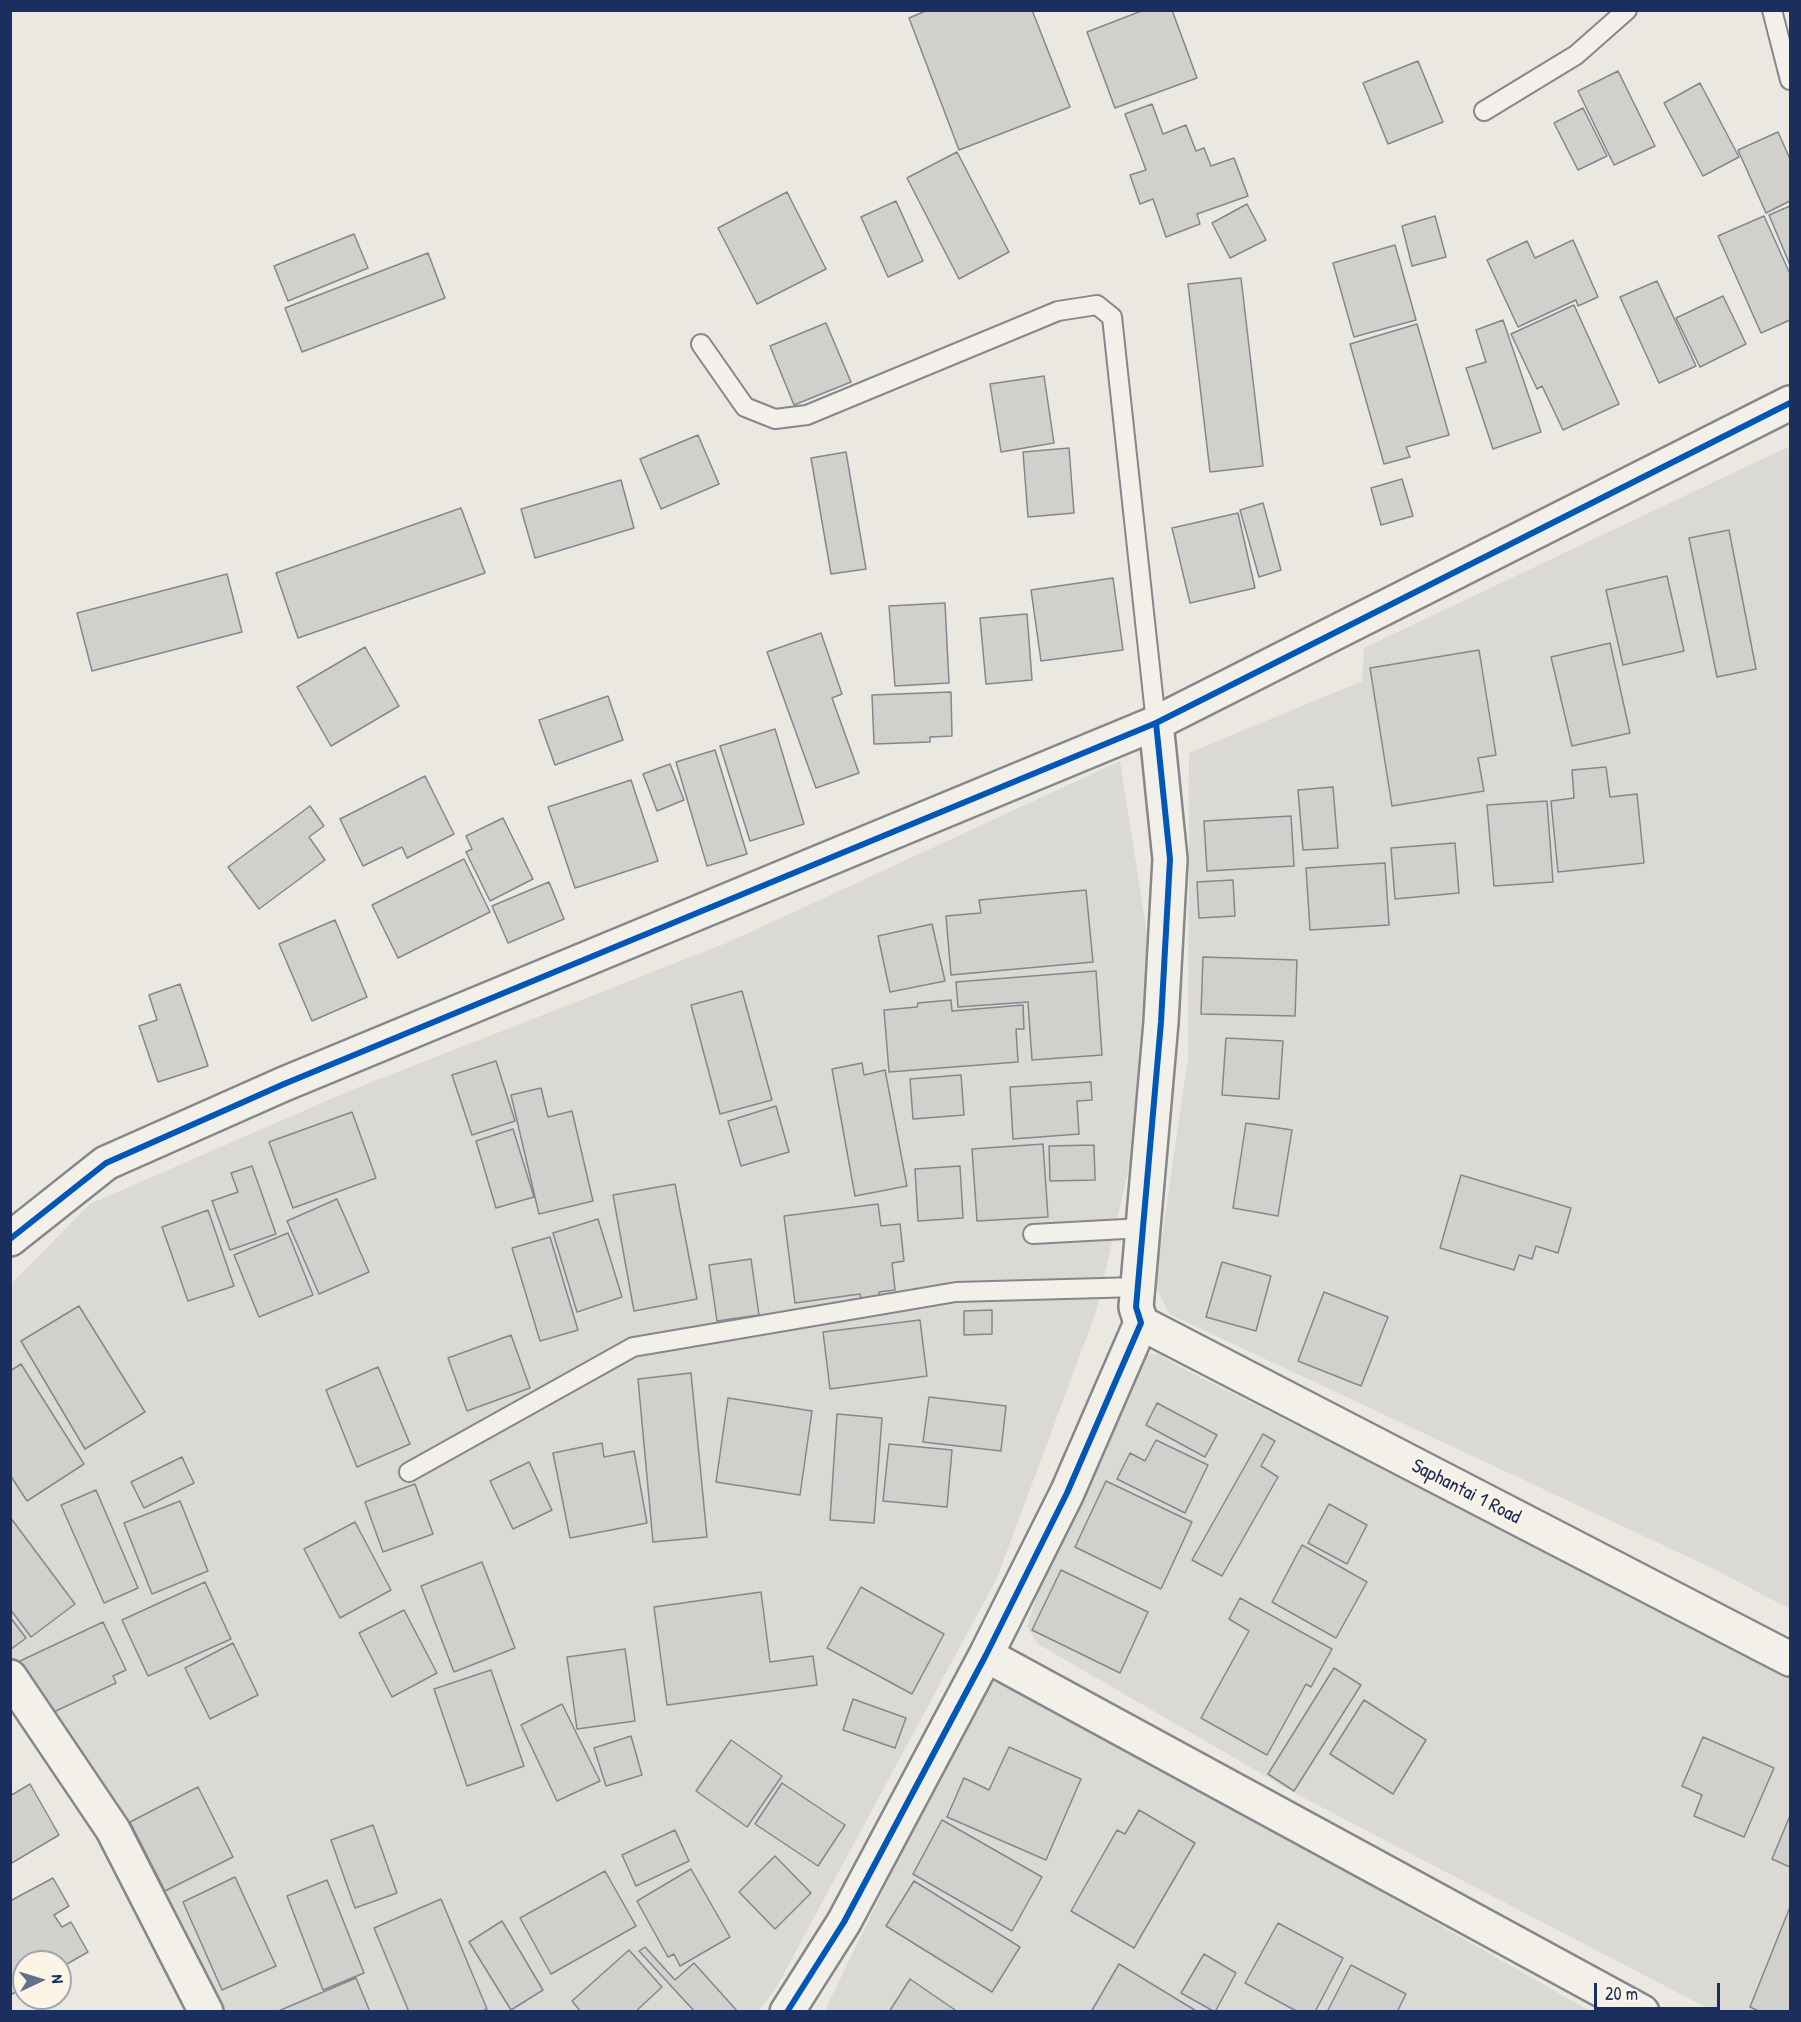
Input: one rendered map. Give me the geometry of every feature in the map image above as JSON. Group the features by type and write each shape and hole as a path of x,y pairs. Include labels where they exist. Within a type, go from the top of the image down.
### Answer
{"street":[{"path":"10,1239 106,1163 295,1080 1156,723 1791,403"},
{"path":"786,2012 844,1922 986,1655 1066,1493 1141,1323 1136,1307 1161,1022 1170,859 1156,723"},
{"name":"Saphantai 1 Road","path":"1141,1323 1791,1659"},
{"path":"986,1655 1642,2012"},
{"path":"10,1677 113,1830 206,2012"}],"lane":[{"path":"1484,111 1576,55 1627,10"},
{"path":"1772,10 1791,80"},
{"path":"701,344 745,407 775,419 807,414 1058,311 1097,305 1112,317 1156,723"},
{"path":"1033,1234 1143,1228"},
{"path":"409,1472 633,1347 956,1292 1138,1287"}],"shaded area":[{"path":"1790,446 1790,1609 1714,1569 1169,1314 1155,1285 1188,1058 1189,753 1362,681 1364,648"},
{"path":"1120,761 1148,940 1130,1163 1096,1312 997,1578 775,1990 759,2011 219,2011 11,1665 11,1284 90,1204 349,1091 729,942"},
{"path":"1159,1354 1178,1366 1790,1673 1790,2011 1713,2011 1300,1796 1038,1644 1027,1627 1061,1517 1140,1355"},
{"path":"997,1680 1038,1696 1590,2011 824,2012 980,1691"}],"building":[{"path":"928,10 1032,10 1070,107 959,150 909,18"},
{"path":"1144,10 1172,10 1197,78 1115,108 1087,32"},
{"path":"1418,61 1443,122 1388,144 1363,83"},
{"path":"1618,71 1655,146 1614,165 1578,91"},
{"path":"1700,83 1739,157 1703,176 1664,103"},
{"path":"1152,104 1163,134 1186,125 1196,151 1204,148 1211,166 1234,158 1248,196 1197,214 1200,224 1166,237 1153,199 1140,204 1130,175 1146,170 1125,114"},
{"path":"1583,108 1607,156 1578,170 1554,123"},
{"path":"1778,132 1790,159 1790,201 1766,213 1738,150"},
{"path":"957,152 1009,252 959,279 907,178"},
{"path":"787,192 826,269 757,304 718,228"},
{"path":"896,201 923,261 888,277 861,217"},
{"path":"1247,204 1266,240 1230,258 1212,223"},
{"path":"1790,206 1790,265 1769,215"},
{"path":"1435,216 1446,257 1412,266 1402,226"},
{"path":"1764,216 1790,274 1790,320 1761,333 1718,236"},
{"path":"354,234 368,268 288,301 274,266"},
{"path":"1573,240 1598,297 1578,306 1576,300 1518,327 1487,260 1527,241 1535,258"},
{"path":"1395,245 1416,320 1354,337 1333,263"},
{"path":"428,253 445,298 302,352 285,308"},
{"path":"1241,278 1263,466 1210,472 1188,284"},
{"path":"1657,281 1696,366 1659,383 1620,297"},
{"path":"1723,296 1746,344 1700,367 1676,318"},
{"path":"1574,305 1619,404 1563,430 1542,386 1537,389 1511,334"},
{"path":"1503,320 1541,432 1493,449 1466,368 1486,362 1476,330"},
{"path":"826,323 851,382 794,405 770,346"},
{"path":"1417,324 1449,435 1406,447 1410,457 1384,464 1350,344"},
{"path":"1044,376 1054,443 1001,452 990,384"},
{"path":"698,435 719,484 661,509 640,459"},
{"path":"1069,448 1074,513 1028,517 1023,452"},
{"path":"846,452 866,569 831,574 811,458"},
{"path":"1402,479 1413,516 1381,525 1371,488"},
{"path":"621,480 634,528 535,558 521,509"},
{"path":"1263,503 1281,570 1259,577 1240,510"},
{"path":"461,508 485,573 298,638 276,573"},
{"path":"1238,513 1255,588 1190,603 1172,528"},
{"path":"1729,530 1756,669 1717,677 1689,538"},
{"path":"227,574 242,632 92,671 77,613"},
{"path":"1667,576 1684,651 1623,665 1606,590"},
{"path":"1113,578 1123,650 1041,661 1031,590"},
{"path":"945,603 949,683 895,686 889,606"},
{"path":"1027,614 1032,680 986,684 980,618"},
{"path":"821,633 842,694 832,698 859,773 816,788 767,652"},
{"path":"1610,643 1630,733 1572,746 1551,657"},
{"path":"365,647 399,706 331,746 297,687"},
{"path":"1479,650 1496,755 1478,758 1484,791 1392,806 1370,668"},
{"path":"951,692 952,736 930,737 930,742 874,744 872,695"},
{"path":"608,696 623,740 555,765 539,720"},
{"path":"775,729 804,824 750,841 720,746"},
{"path":"715,750 747,854 707,866 676,762"},
{"path":"670,764 684,800 657,811 643,774"},
{"path":"1606,767 1610,797 1637,794 1644,863 1558,872 1551,801 1574,798 1572,770"},
{"path":"425,776 454,834 407,858 402,847 363,866 340,819"},
{"path":"631,780 658,861 575,888 548,807"},
{"path":"1333,787 1338,848 1303,850 1298,790"},
{"path":"1547,801 1553,882 1494,886 1487,805"},
{"path":"310,806 324,826 309,837 325,860 259,909 228,867"},
{"path":"1291,816 1294,866 1207,871 1204,821"},
{"path":"503,818 533,879 490,901 466,852 472,849 466,836"},
{"path":"1455,843 1459,893 1395,899 1391,848"},
{"path":"464,859 490,912 398,958 372,905"},
{"path":"1385,863 1389,925 1310,930 1306,868"},
{"path":"1233,880 1235,916 1199,918 1197,882"},
{"path":"549,882 564,919 508,943 492,906"},
{"path":"1086,890 1093,962 951,975 946,916 981,913 979,900"},
{"path":"335,920 367,997 312,1021 279,944"},
{"path":"932,924 945,981 890,992 878,936"},
{"path":"1203,957 1297,960 1295,1016 1201,1014"},
{"path":"1096,971 1102,1055 1032,1060 1028,1002 958,1007 956,982"},
{"path":"180,984 208,1066 158,1082 139,1026 157,1020 149,995"},
{"path":"742,991 772,1100 720,1114 691,1005"},
{"path":"951,1000 952,1011 1023,1005 1024,1029 1016,1029 1018,1062 889,1072 884,1010 917,1007 918,1003"},
{"path":"1226,1038 1283,1041 1279,1099 1222,1095"},
{"path":"496,1061 515,1121 472,1135 452,1075"},
{"path":"862,1063 864,1075 885,1070 907,1186 855,1196 832,1069"},
{"path":"961,1075 964,1115 913,1119 910,1079"},
{"path":"1091,1082 1092,1100 1077,1101 1079,1134 1013,1139 1010,1087"},
{"path":"541,1088 548,1117 572,1111 593,1201 539,1214 511,1095"},
{"path":"776,1106 789,1152 741,1166 728,1121"},
{"path":"352,1112 376,1178 293,1208 269,1142"},
{"path":"1246,1123 1292,1130 1278,1216 1233,1208"},
{"path":"513,1129 534,1197 496,1208 476,1141"},
{"path":"1043,1144 1048,1217 977,1221 972,1149"},
{"path":"1094,1145 1095,1180 1050,1181 1049,1146"},
{"path":"252,1166 276,1234 230,1250 212,1201 238,1192 231,1173"},
{"path":"960,1166 963,1218 918,1221 915,1169"},
{"path":"1461,1175 1571,1208 1558,1253 1536,1246 1532,1259 1519,1255 1514,1270 1440,1248"},
{"path":"675,1184 697,1299 634,1311 613,1195"},
{"path":"337,1199 369,1272 319,1294 287,1221"},
{"path":"878,1204 881,1226 900,1224 904,1261 892,1263 895,1290 879,1292 880,1297 861,1300 860,1294 795,1303 784,1216"},
{"path":"208,1210 234,1286 188,1301 162,1227"},
{"path":"598,1219 622,1297 577,1312 553,1233"},
{"path":"288,1233 313,1295 259,1317 234,1255"},
{"path":"550,1237 578,1330 540,1341 512,1248"},
{"path":"751,1259 759,1315 717,1321 709,1265"},
{"path":"1222,1262 1271,1276 1256,1331 1206,1317"},
{"path":"1324,1292 1388,1317 1361,1386 1298,1361"},
{"path":"79,1306 145,1412 85,1449 21,1341"},
{"path":"992,1310 992,1334 964,1335 964,1311"},
{"path":"920,1320 927,1376 830,1389 823,1332"},
{"path":"511,1335 530,1388 467,1411 448,1358"},
{"path":"21,1364 84,1464 27,1501 10,1475 10,1371"},
{"path":"378,1367 410,1444 357,1467 326,1390"},
{"path":"691,1373 707,1537 653,1542 638,1379"},
{"path":"929,1397 1006,1406 1001,1451 923,1442"},
{"path":"728,1398 812,1411 800,1495 716,1482"},
{"path":"1157,1403 1217,1435 1205,1457 1146,1425"},
{"path":"837,1414 882,1418 874,1523 830,1520"},
{"path":"1263,1434 1275,1441 1261,1466 1278,1477 1222,1576 1192,1560"},
{"path":"1156,1440 1208,1465 1185,1513 1117,1479 1130,1453 1145,1461"},
{"path":"602,1443 604,1457 634,1451 647,1523 570,1538 553,1453"},
{"path":"889,1444 952,1450 947,1507 883,1501"},
{"path":"182,1457 194,1483 144,1508 131,1482"},
{"path":"529,1462 552,1510 513,1529 490,1481"},
{"path":"1106,1481 1192,1522 1161,1589 1075,1547"},
{"path":"415,1484 433,1534 383,1552 365,1502"},
{"path":"96,1490 138,1588 104,1603 61,1505"},
{"path":"180,1501 208,1571 152,1594 124,1523"},
{"path":"1329,1504 1367,1525 1347,1564 1308,1543"},
{"path":"10,1517 75,1604 31,1637 10,1609"},
{"path":"355,1522 391,1590 340,1618 304,1549"},
{"path":"1302,1545 1367,1582 1336,1638 1272,1602"},
{"path":"482,1562 515,1648 454,1672 421,1586"},
{"path":"1061,1570 1148,1612 1120,1673 1032,1630"},
{"path":"205,1582 231,1639 148,1676 122,1620"},
{"path":"861,1587 944,1634 912,1694 827,1648"},
{"path":"761,1592 770,1662 813,1656 817,1685 667,1705 654,1607"},
{"path":"1240,1598 1332,1649 1311,1687 1306,1684 1267,1755 1201,1718 1249,1631 1229,1619"},
{"path":"404,1610 437,1673 392,1697 359,1633"},
{"path":"10,1617 26,1638 10,1650"},
{"path":"103,1622 126,1670 113,1676 116,1683 45,1716 20,1661"},
{"path":"233,1643 258,1695 210,1719 185,1668"},
{"path":"625,1649 635,1721 577,1729 567,1657"},
{"path":"1334,1668 1361,1685 1294,1791 1268,1774"},
{"path":"491,1670 524,1766 467,1786 434,1689"},
{"path":"853,1699 906,1718 895,1748 843,1730"},
{"path":"1364,1700 1426,1740 1393,1794 1330,1754"},
{"path":"562,1704 600,1781 557,1801 521,1725"},
{"path":"631,1736 642,1775 606,1786 594,1748"},
{"path":"1703,1737 1774,1768 1744,1837 1694,1816 1702,1795 1682,1786"},
{"path":"731,1740 782,1776 747,1827 696,1791"},
{"path":"1009,1747 1081,1779 1046,1860 947,1817 964,1778 989,1790"},
{"path":"782,1783 845,1825 818,1866 755,1824"},
{"path":"30,1784 59,1835 10,1864 10,1796"},
{"path":"198,1787 233,1857 165,1891 130,1822"},
{"path":"1139,1810 1195,1843 1134,1948 1071,1911 1117,1830 1125,1834"},
{"path":"1790,1819 1790,1867 1772,1859"},
{"path":"942,1820 1042,1877 1012,1931 913,1874"},
{"path":"373,1825 397,1893 355,1908 331,1840"},
{"path":"675,1830 689,1861 636,1886 622,1855"},
{"path":"775,1856 811,1893 775,1929 739,1892"},
{"path":"691,1869 730,1937 680,1966 674,1954 668,1957 637,1901"},
{"path":"605,1871 636,1926 551,1974 520,1918"},
{"path":"235,1877 276,1966 222,1990 183,1902"},
{"path":"53,1878 69,1906 54,1915 62,1927 71,1922 88,1952 72,1961 72,1950 12,1950 12,1994 10,1995 10,1901"},
{"path":"327,1880 364,1973 323,1990 287,1896"},
{"path":"914,1881 1020,1947 992,1992 886,1926"},
{"path":"441,1899 487,2009 481,2012 409,2012 374,1928"},
{"path":"1790,1907 1790,2012 1761,2012 1750,2007"},
{"path":"502,1921 543,1990 511,2010 469,1942"},
{"path":"1278,1923 1343,1958 1315,2012 1298,2012 1245,1983"},
{"path":"645,1947 675,1980 694,1963 738,2012 695,2012 639,1951"},
{"path":"629,1950 662,1987 635,2012 581,2012 572,2001"},
{"path":"1204,1954 1236,1973 1215,2012 1181,1993"},
{"path":"1119,1964 1198,2012 1091,2012"},
{"path":"1351,1965 1406,1994 1397,2012 1327,2012"},
{"path":"356,1978 370,2012 276,2012"},
{"path":"910,1979 958,2012 889,2012"}],"cycle path":[{"path":"10,1239 106,1163 284,1084 1156,723 1790,403"},
{"path":"787,2012 844,1922 986,1655 1067,1493 1141,1323 1136,1307 1161,1022 1170,859 1156,723"}]}
